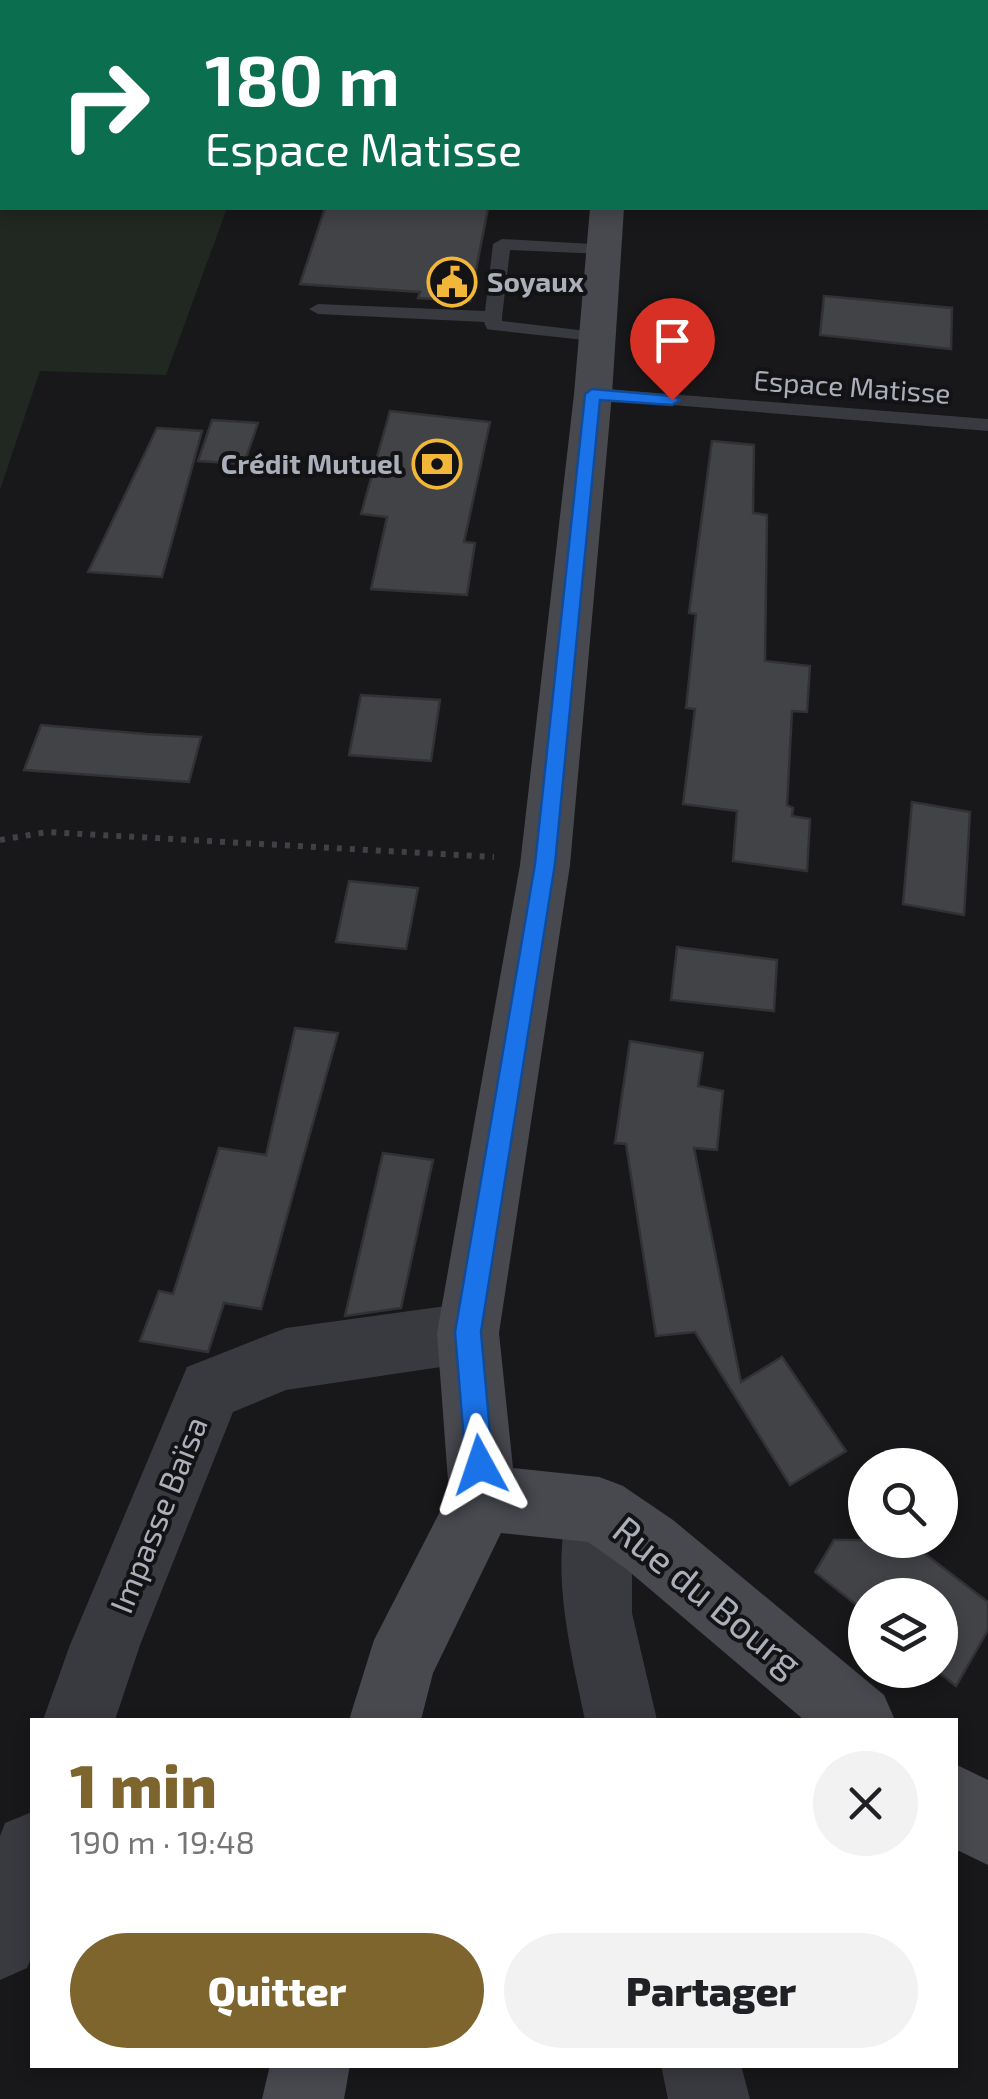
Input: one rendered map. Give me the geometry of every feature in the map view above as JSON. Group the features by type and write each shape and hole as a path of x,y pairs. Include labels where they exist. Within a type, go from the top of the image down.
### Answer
{"main road":[{"path":"386,1718 399,1665 483,1498 468,1332 545,864 607,210"},
{"name":"Rue du Bourg","path":"483,1498 599,1510 649,1544 857,1718"},
{"path":"958,1803 988,1828"},
{"path":"302,2099 309,2068"}],"street":[{"name":"Impasse Baïsa","path":"79,1718 210,1390 286,1359 468,1332"},
{"path":"599,1510 597,1614 621,1718"},
{"path":"0,1941 30,1856"},
{"path":"702,2068 709,2099"}],"lane":[{"path":"596,338 494,325 493,318 502,244 604,250"},
{"path":"318,308 493,318"},
{"name":"Espace Matisse","path":"592,394 988,425"}],"path":[{"path":"0,840 46,832 485,855 545,864"}],"shaded area":[{"path":"0,210 226,210 166,375 40,371 0,490"}],"building":[{"path":"324,210 488,210 470,301 418,298 420,292 300,284"},
{"path":"824,296 952,308 951,349 820,335"},
{"path":"390,411 490,422 464,542 475,543 467,595 371,589 387,517 361,514"},
{"path":"212,420 258,423 244,464 198,461"},
{"path":"157,428 202,431 162,577 88,572"},
{"path":"712,441 754,445 753,513 767,515 765,661 810,666 807,712 792,711 787,805 793,808 792,816 810,819 807,871 733,861 737,811 683,804 695,709 686,708 696,614 689,613"},
{"path":"361,695 440,700 431,761 349,755"},
{"path":"41,725 201,737 189,782 24,770"},
{"path":"912,802 970,812 964,915 903,904"},
{"path":"349,881 418,888 406,949 336,942"},
{"path":"677,947 777,960 774,1011 671,1000"},
{"path":"295,1028 338,1033 261,1309 224,1303 208,1352 140,1341 159,1291 173,1294 219,1148 266,1155"},
{"path":"630,1041 703,1053 698,1086 723,1091 717,1150 694,1148 741,1382 782,1357 846,1451 790,1485 695,1332 656,1336 626,1144 615,1143"},
{"path":"383,1153 433,1160 401,1308 345,1316"},
{"path":"834,1540 848,1540 848,1558 931,1558 957,1578 848,1578 848,1598 815,1572"},
{"path":"958,1579 988,1602 988,1630 958,1682"}],"place":[{"name":"Soyaux","path":"452,282"},
{"name":"Crédit Mutuel","path":"437,464"}],"route":[{"path":"480,1465 468,1332 545,864 592,394 672,400"}]}
